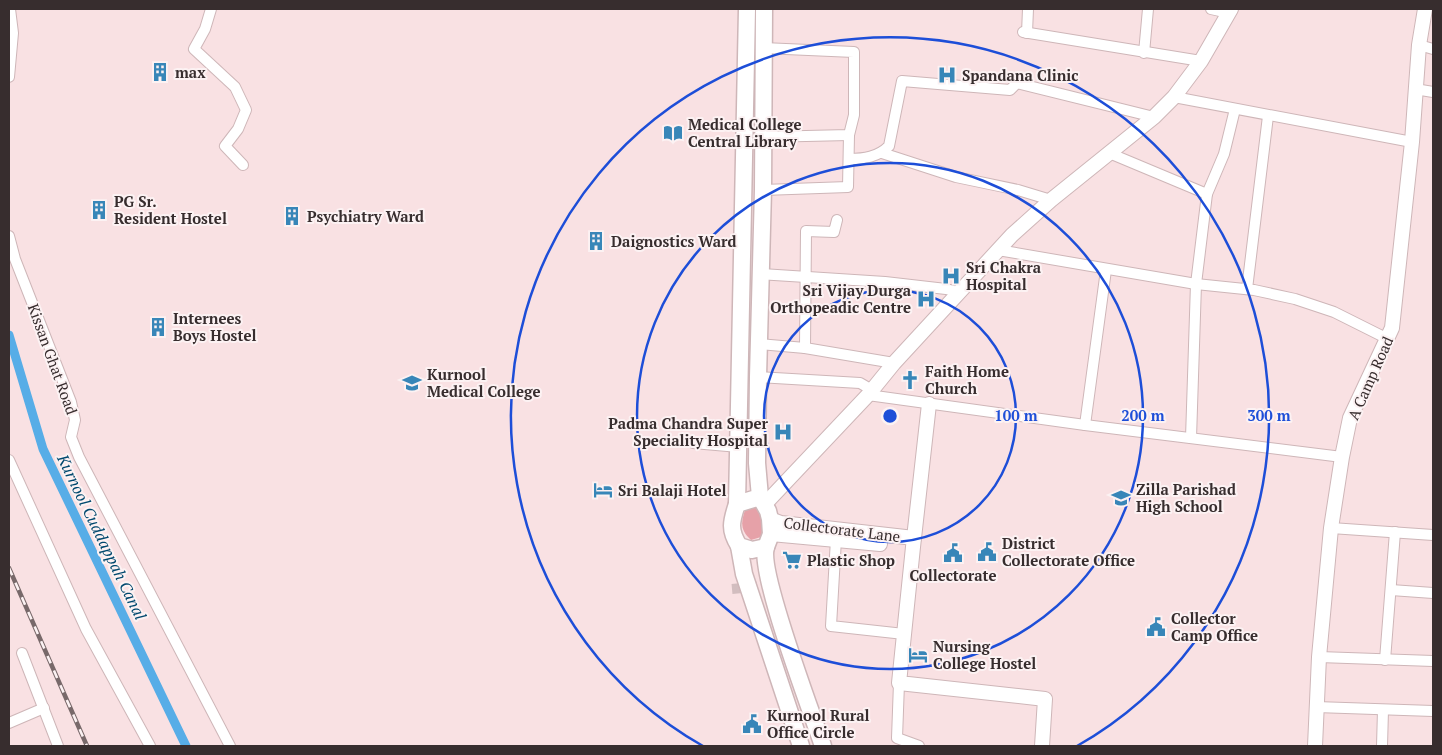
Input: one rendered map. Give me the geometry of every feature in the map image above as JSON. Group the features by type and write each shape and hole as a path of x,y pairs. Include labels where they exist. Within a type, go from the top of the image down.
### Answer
{"main road":[{"path":"747,9 739,447 737,504 731,521 733,536 739,546 744,574 801,746"},
{"path":"764,9 763,190 757,463 766,520 765,551 767,568 776,608 823,746"},
{"path":"737,504 766,520"},
{"path":"739,546 752,550 766,520"}],"street":[{"path":"9,77 13,33 10,9"},
{"path":"211,9 205,29 194,49 235,87 246,110 238,129 226,146 243,165"},
{"path":"1028,9 1025,32 1201,61"},
{"path":"1144,53 1148,9"},
{"path":"766,520 894,363 1012,234 1154,117 1174,97 1201,61 1230,11 1211,9"},
{"name":"A Camp Road","path":"1315,746 1319,657 1331,528 1350,418 1392,328 1412,142 1419,45 1428,12"},
{"path":"1419,45 1433,49"},
{"path":"763,48 854,52 854,114 849,135 848,186 763,190"},
{"path":"849,159 863,159 882,153 889,146 902,81 1010,90 1017,83 1154,117"},
{"path":"1415,90 1433,92"},
{"path":"1174,97 1412,142"},
{"path":"1191,438 1196,284 1207,194 1224,154 1235,110"},
{"path":"1247,289 1268,116"},
{"path":"763,137 849,135"},
{"path":"882,153 956,177 1018,190 1051,200"},
{"path":"1109,153 1207,194"},
{"path":"805,348 806,231 834,232 837,220"},
{"name":"Kissan Ghat Road","path":"9,236 15,259 72,402 75,420 72,437 79,457 230,746"},
{"path":"998,250 1106,270 1196,284 1247,289 1295,300 1334,312 1386,338"},
{"path":"1085,425 1106,270"},
{"path":"760,274 885,282 958,292"},
{"path":"759,344 805,348 894,363"},
{"path":"758,377 860,382 870,393 929,404 1342,457"},
{"path":"919,746 897,738 904,634 929,404"},
{"path":"692,443 739,447"},
{"path":"9,460 86,629 150,746"},
{"name":"Collectorate Lane","path":"766,520 837,534 913,542"},
{"path":"1331,528 1433,535"},
{"path":"1385,660 1395,532"},
{"path":"837,534 830,626 904,634"},
{"path":"1390,590 1433,594"},
{"path":"22,653 58,746"},
{"path":"1319,657 1433,661"},
{"path":"900,683 1046,699 1042,746"},
{"path":"1316,707 1433,711"},
{"path":"9,723 44,708"},
{"path":"1382,746 1383,710"}],"shaded area":[{"path":"751,507 756,508 764,522 761,537 751,540 743,529 742,522 745,510"}],"waterway":[{"name":"Kurnool Cuddappah Canal","path":"9,335 43,449 186,746"}],"tunnel":[{"path":"732,589 776,585"}],"railway":[{"path":"9,568 87,746"}],"place":[{"name":"max","path":"160,72"},
{"name":"Spandana Clinic","path":"947,75"},
{"name":"Medical College Central Library","path":"673,133"},
{"name":"PG Sr. Resident Hostel","path":"99,210"},
{"name":"Psychiatry Ward","path":"292,216"},
{"name":"Daignostics Ward","path":"596,241"},
{"name":"Sri Chakra Hospital","path":"951,276"},
{"name":"Sri Vijay Durga Orthopeadic Centre","path":"926,299"},
{"name":"Internees Boys Hostel","path":"158,327"},
{"name":"Faith Home Church","path":"910,380"},
{"name":"Kurnool Medical College","path":"412,383"},
{"name":"Padma Chandra Super Speciality Hospital","path":"783,432"},
{"name":"Sri Balaji Hotel","path":"603,490"},
{"name":"Zilla Parishad High School","path":"1121,498"},
{"name":"District Collectorate Office","path":"987,552"},
{"name":"Collectorate","path":"953,553"},
{"name":"Plastic Shop","path":"792,560"},
{"name":"Collector Camp Office","path":"1156,627"},
{"name":"Nursing College Hostel","path":"918,655"},
{"name":"Kurnool Rural Office Circle","path":"752,724"}]}
